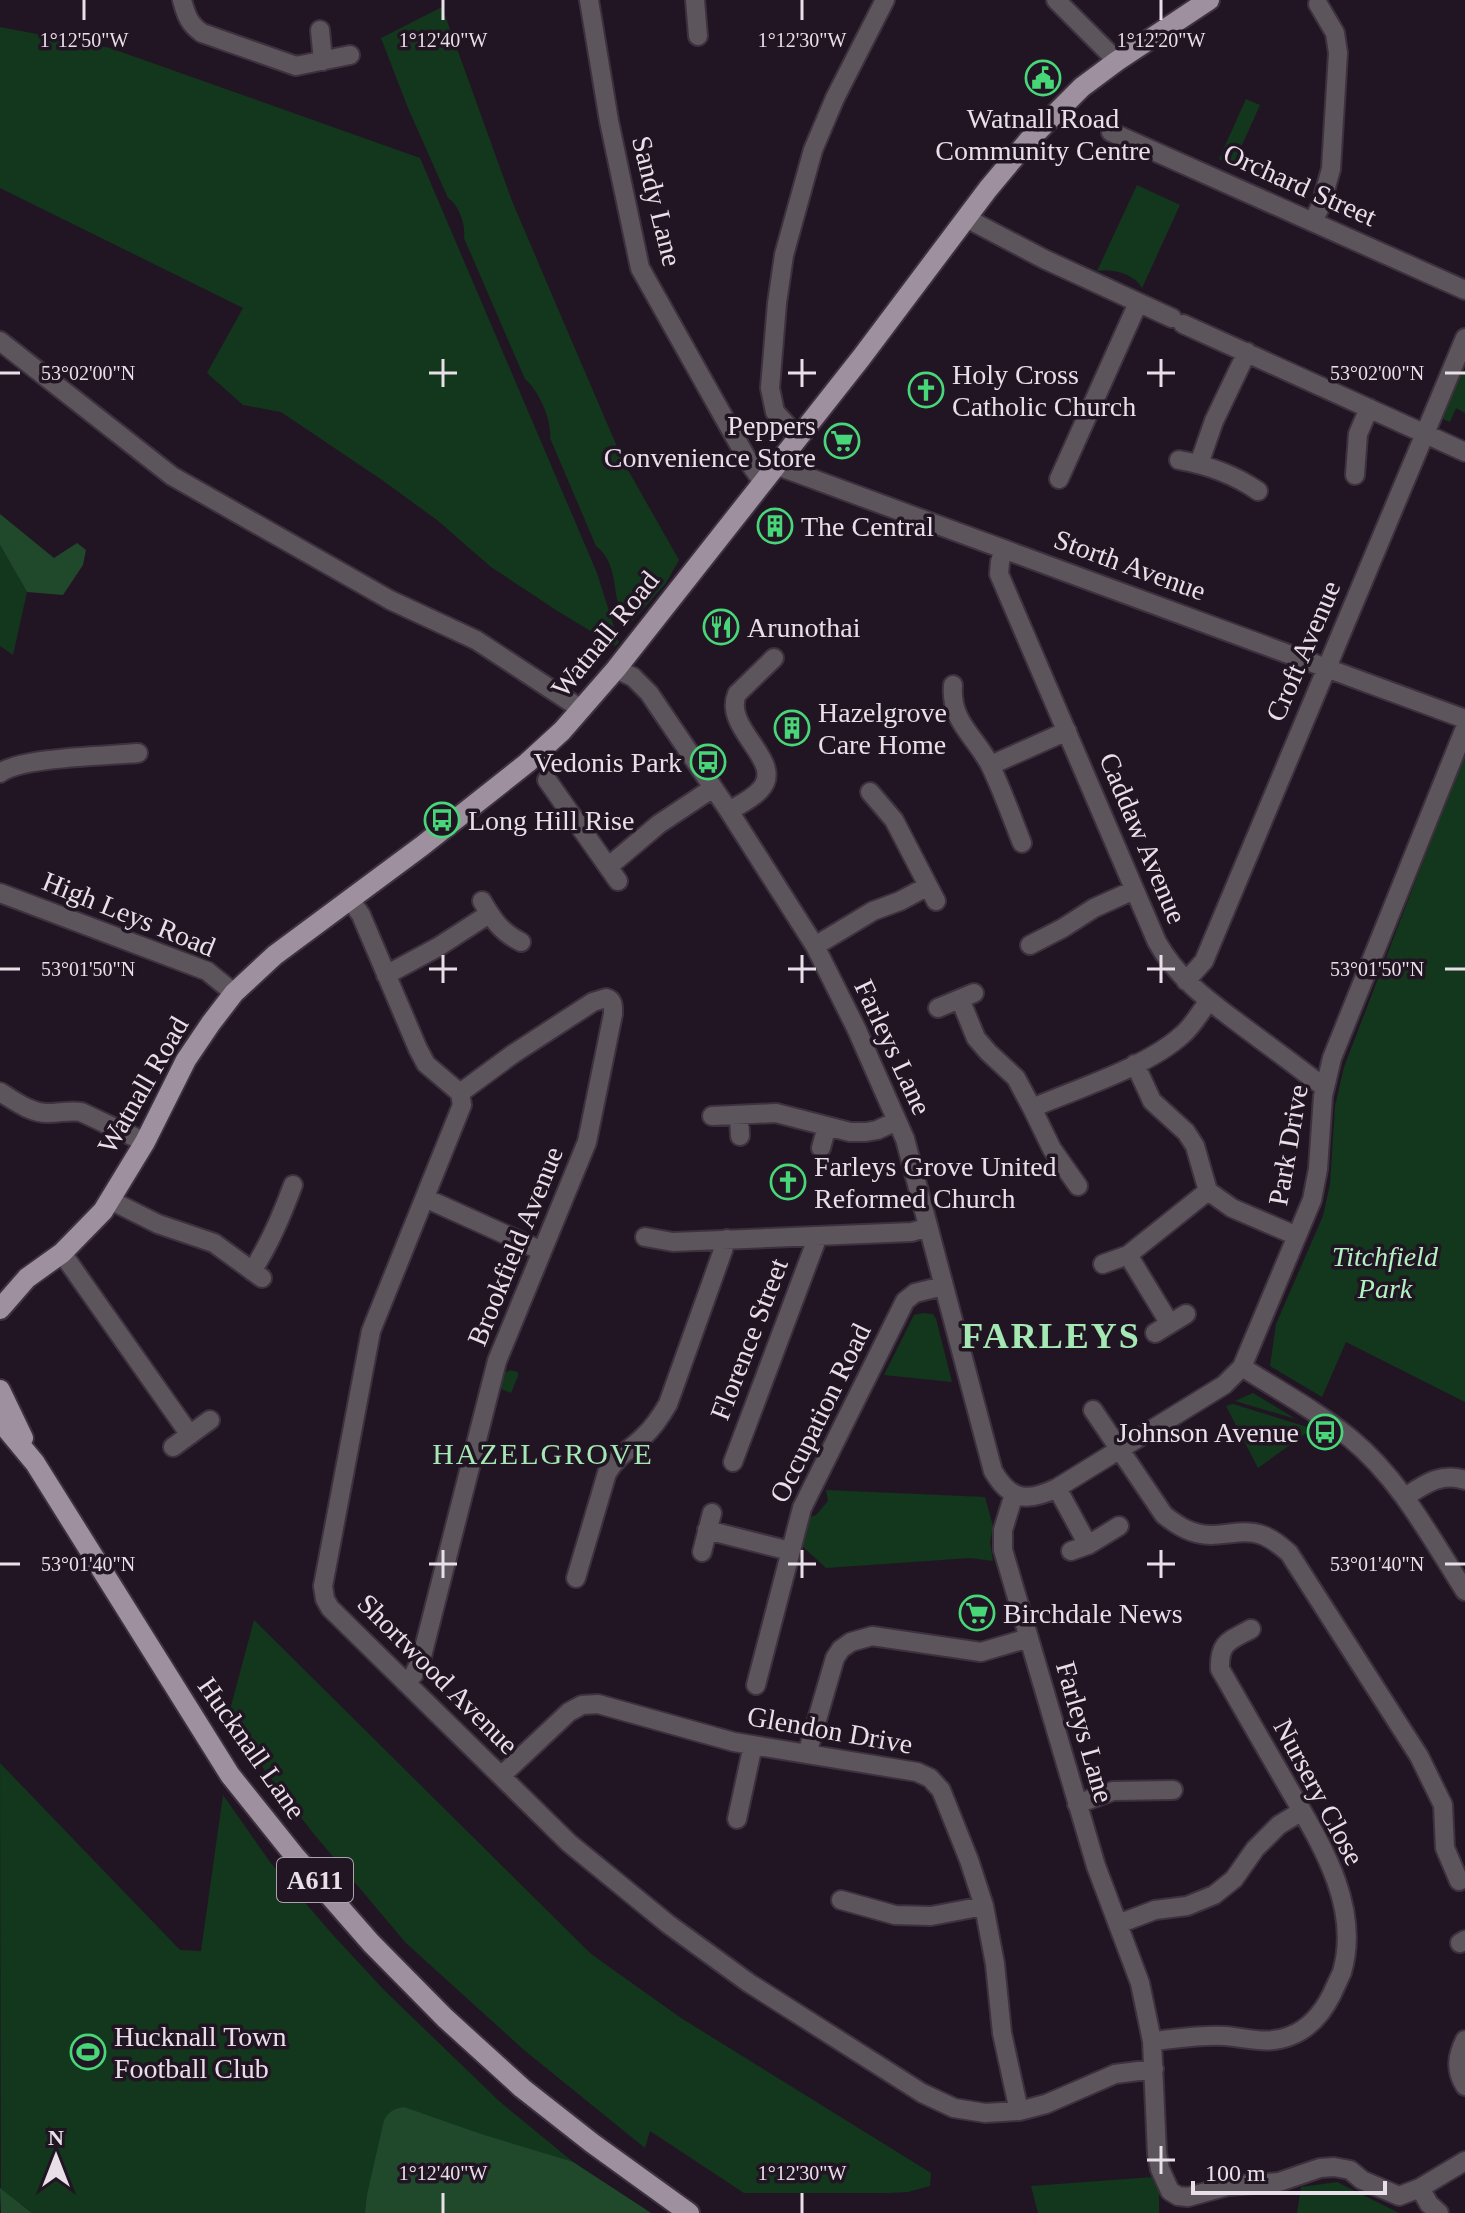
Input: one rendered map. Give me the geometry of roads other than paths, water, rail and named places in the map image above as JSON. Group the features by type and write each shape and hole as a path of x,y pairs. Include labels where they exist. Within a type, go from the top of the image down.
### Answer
{"main road":[{"name":"Watnall Road","path":"0,1289 27,1278 62,1253 110,1200 145,1142 186,1060 234,993 266,962 422,846 527,763 562,731 616,669 861,358 966,218 1060,108 1117,61 1209,0"},
{"name":"Watnall Road","path":"0,1309 27,1278"},
{"name":"Hucknall Lane","path":"0,1390 35,1463 230,1775 294,1855 371,1943 456,2028 522,2088 689,2213"},
{"name":"Hucknall Lane","path":"0,1421 35,1463"}],"street":[{"path":"182,0 192,27 202,33 296,66 350,55"},
{"name":"Sandy Lane","path":"589,0 609,121 640,268 742,450 769,473"},
{"path":"695,0 698,36"},
{"path":"798,437 775,412 770,388 784,255 813,150 835,98 885,0"},
{"path":"1056,0 1117,61"},
{"path":"1313,222 1331,169 1338,53 1335,33 1318,4"},
{"path":"320,30 323,61"},
{"name":"Orchard Street","path":"1111,132 1465,290"},
{"path":"966,218 1044,259 1465,452"},
{"path":"1059,479 1138,303"},
{"name":"Croft Avenue","path":"1186,981 1204,961 1465,338"},
{"path":"0,341 172,476 390,600 476,640 581,709"},
{"path":"1199,464 1214,421 1247,352"},
{"path":"1355,475 1358,434 1369,408"},
{"path":"1179,460 1241,479 1258,491"},
{"name":"Storth Avenue","path":"769,473 1004,549 1465,719"},
{"name":"Caddaw Avenue","path":"1004,549 999,574 1165,957 1209,1001 1325,1088"},
{"path":"729,811 760,791 765,784 765,765 736,719 733,702 737,694 774,658"},
{"name":"Farleys Lane","path":"616,669 633,677 649,693 815,946 856,1028 905,1139 993,1471 1005,1489 1014,1494 1002,1541 1029,1638 1096,1866 1140,1983 1152,2041 1157,2154 1170,2191 1188,2197 1228,2186 1279,2182 1320,2168 1334,2167 1350,2170 1362,2180 1399,2196 1420,2188"},
{"path":"947,695 963,727 991,765 1021,818 1022,843"},
{"name":"Park Drive","path":"1014,1494 1033,1496 1057,1488 1224,1385 1242,1367 1312,1200 1318,1169 1321,1113 1332,1058 1465,728"},
{"path":"991,765 1067,731"},
{"path":"0,773 4,769 31,762 138,753"},
{"path":"547,780 613,874 659,824 713,788"},
{"path":"815,946 873,911 932,894 894,820 870,792"},
{"path":"1030,945 1059,920 1134,890"},
{"name":"High Leys Road","path":"0,893 207,971 234,993"},
{"path":"350,899 361,915 426,1064 460,1093"},
{"path":"386,975 438,947 486,907 497,925 521,942"},
{"path":"938,1008 967,996 976,1038 1016,1078 1032,1108 1053,1168 1078,1186"},
{"name":"Brookfield Avenue","path":"406,1683 421,1660 497,1361 587,1142 613,1014 610,999 593,1002 460,1093"},
{"path":"1032,1108 1159,1052 1184,1034 1209,1001"},
{"path":"1135,1064 1152,1101 1186,1132 1195,1146 1208,1191 1232,1208 1297,1236"},
{"path":"0,1092 33,1111 81,1112 145,1142"},
{"name":"Shortwood Avenue","path":"460,1093 461,1110 371,1331 323,1586 330,1608 569,1843 668,1924 749,1983 932,2098 954,2108 985,2113 1019,2111 1046,2104 1115,2074 1154,2069"},
{"path":"712,1116 776,1113 850,1132 877,1130 897,1121"},
{"path":"739,1115 740,1136"},
{"path":"821,1148 827,1126"},
{"path":"110,1200 158,1224 214,1243 257,1274 293,1185"},
{"path":"1103,1264 1128,1255 1208,1191"},
{"path":"425,1198 542,1251"},
{"path":"645,1237 673,1242 912,1232 928,1227"},
{"name":"Florence Street","path":"733,1462 818,1236"},
{"path":"576,1578 607,1473 616,1458 657,1423 668,1404 727,1239"},
{"path":"62,1253 190,1435"},
{"path":"1128,1255 1162,1329 1186,1314"},
{"name":"Occupation Road","path":"756,1685 802,1508 905,1301 915,1293 943,1286"},
{"path":"1242,1367 1351,1438 1379,1466 1405,1497 1465,1591"},
{"path":"1093,1410 1164,1515 1178,1526 1208,1535 1260,1534 1289,1553 1425,1768 1443,1805 1445,1848 1459,1881"},
{"path":"173,1447 210,1420"},
{"path":"1405,1497 1441,1477 1465,1480"},
{"path":"1057,1488 1080,1548 1119,1526"},
{"path":"702,1552 710,1521 790,1551"},
{"name":"Nursery Close","path":"1152,2041 1225,2036 1263,2042 1291,2036 1311,2024 1327,2005 1342,1971 1345,1916 1337,1881 1322,1846 1220,1669 1219,1654 1226,1643 1251,1629"},
{"path":"807,1754 835,1658 851,1642 872,1636 981,1652 1029,1638"},
{"name":"Glendon Drive","path":"501,1776 569,1712 582,1705 598,1704 734,1742 917,1772 930,1778 941,1790 984,1906 995,1964 1002,2033 1019,2111"},
{"path":"737,1819 753,1745"},
{"path":"1077,1804 1113,1791 1173,1790"},
{"path":"1118,1924 1155,1910 1187,1906 1214,1895 1234,1879 1255,1849 1279,1825 1302,1811"},
{"path":"841,1900 895,1915 931,1916 984,1906"},
{"path":"1465,2040 1458,2063 1460,2078 1465,2086"},
{"path":"1439,2213 1429,2204 1420,2188 1465,2161"}],"place":[{"name":"Watnall Road Community Centre","path":"1043,78"},
{"name":"Holy Cross Catholic Church","path":"926,390"},
{"name":"Peppers Convenience Store","path":"842,441"},
{"name":"The Central","path":"775,526"},
{"name":"Arunothai","path":"721,627"},
{"name":"Hazelgrove Care Home","path":"792,728"},
{"name":"Vedonis Park","path":"708,762"},
{"name":"Long Hill Rise","path":"442,820"},
{"name":"Farleys Grove United Reformed Church","path":"788,1182"},
{"name":"Johnson Avenue","path":"1325,1432"},
{"name":"Birchdale News","path":"977,1613"},
{"name":"Hucknall Town Football Club","path":"88,2052"}],"district":[{"name":"FARLEYS","path":"1051,1336"},
{"name":"HAZELGROVE","path":"543,1453"}],"park label":[{"name":"Titchfield Park","path":"1385,1272"}]}
